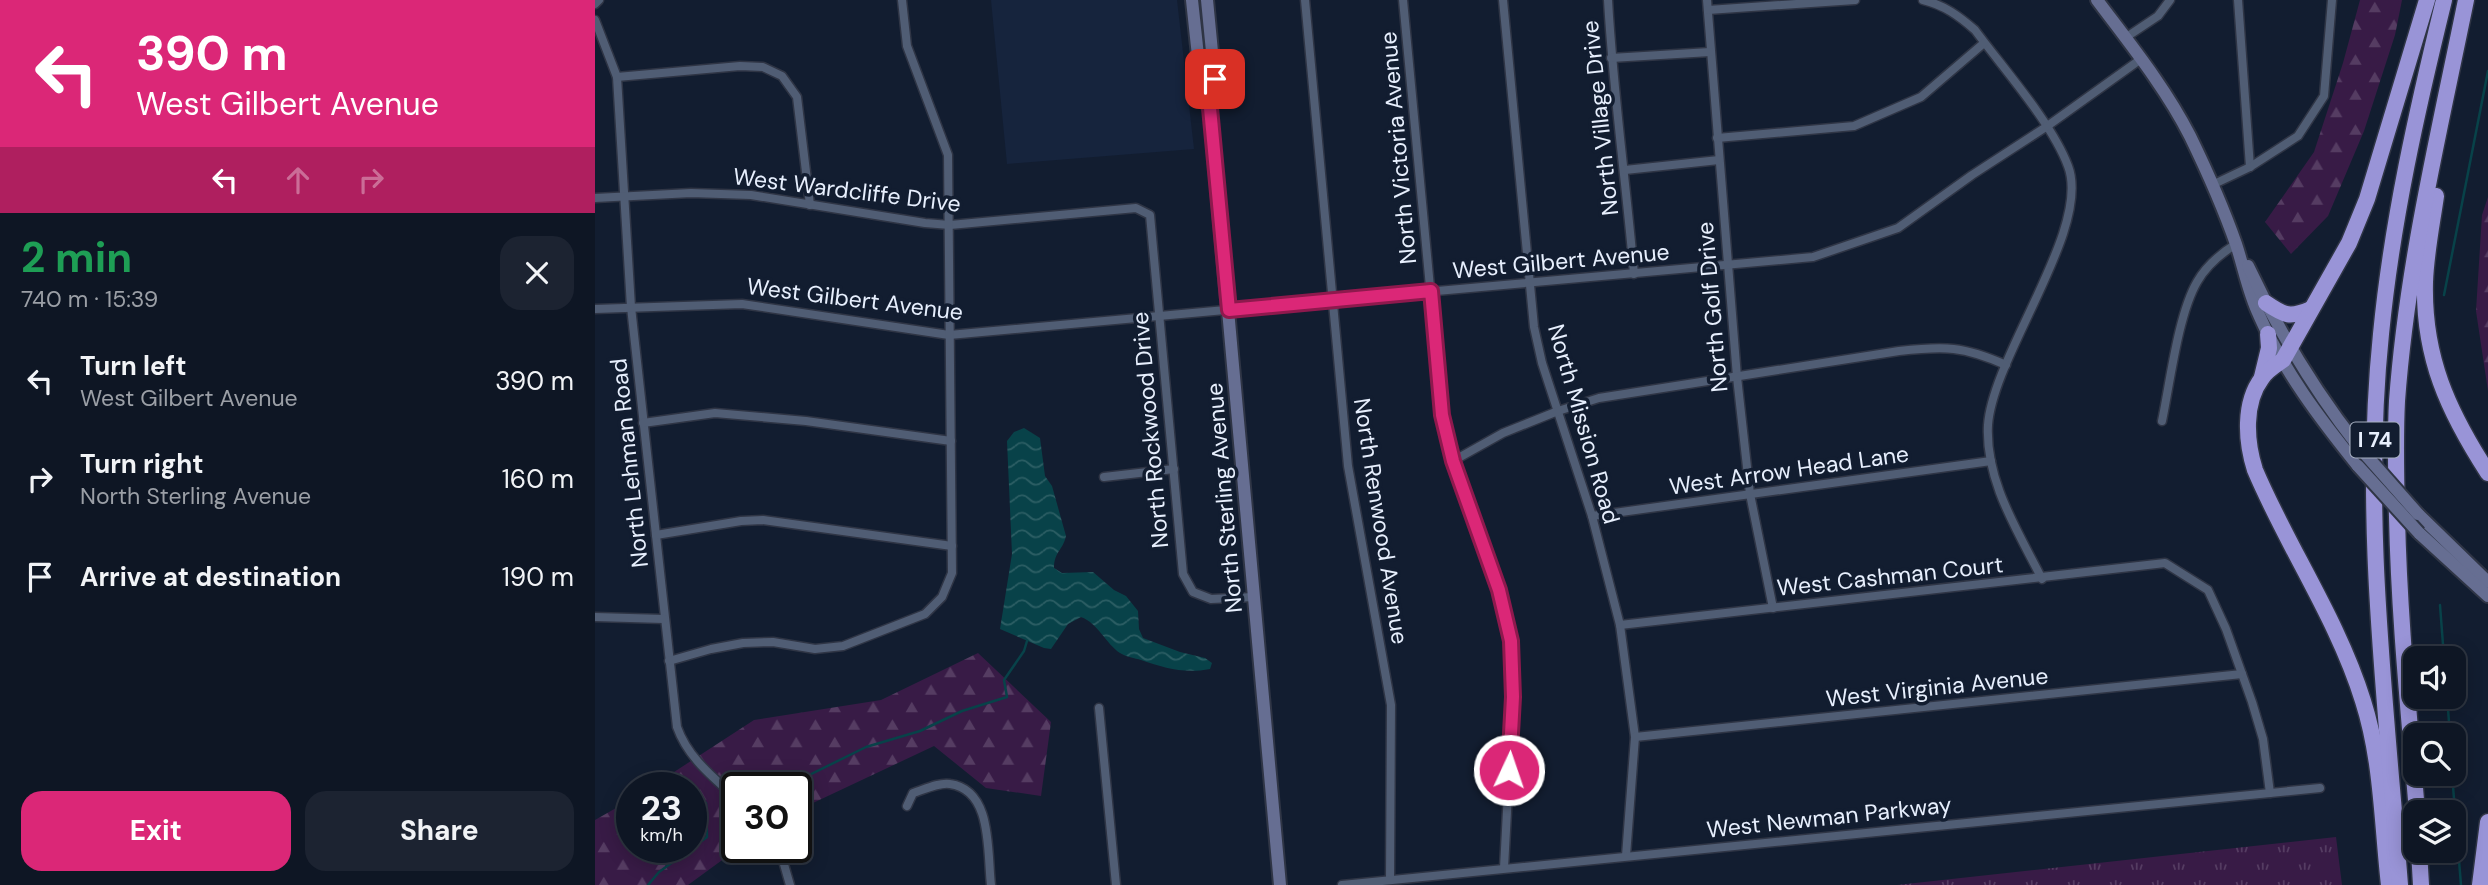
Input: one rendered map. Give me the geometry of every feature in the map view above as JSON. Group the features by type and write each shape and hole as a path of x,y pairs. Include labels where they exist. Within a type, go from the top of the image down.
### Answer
{"highway":[{"path":"2262,378 2287,354 2349,243 2370,192 2427,0"},
{"name":"I 74","path":"2400,885 2377,576 2375,429 2389,260 2411,140 2444,0"},
{"name":"I 74","path":"2416,800 2397,549 2397,401 2409,286 2466,0"},
{"path":"2472,0 2437,191 2426,263 2425,294 2428,330 2439,381 2455,420 2488,473"},
{"path":"2266,303 2287,315 2298,315 2312,309"},
{"path":"2268,334 2269,348 2262,378 2251,401 2249,416 2253,462 2348,660 2364,701 2377,760 2389,885"},
{"path":"2480,885 2488,821"},
{"path":"2420,863 2421,885"}],"main road":[{"name":"North Sterling Avenue","path":"1192,0 1202,93 1210,108 1280,885"},
{"name":"North Sterling Avenue","path":"1207,0 1216,93 1210,108"},
{"path":"2097,0 2169,99 2189,135 2236,244 2318,414 2358,466 2419,533 2488,596"},
{"path":"2236,244 2247,287 2268,334 2287,354 2358,446 2418,514 2488,582"}],"street":[{"path":"669,661 743,643 773,642 815,649 843,646 925,614 942,597 952,573 948,155 907,46 902,0"},
{"name":"North Renwood Avenue","path":"1305,0 1348,466 1391,705 1390,880"},
{"name":"North Victoria Avenue","path":"1403,0 1442,415 1453,461 1499,590 1511,641 1513,697 1504,868"},
{"name":"North Mission Road","path":"1503,0 1534,327 1592,516 1619,625 1635,737 1626,856"},
{"name":"North Village Drive","path":"1608,0 1611,58 1634,274"},
{"name":"North Golf Drive","path":"1707,0 1737,377 1750,494 1773,608"},
{"path":"1708,10 1855,0"},
{"path":"1923,0 1945,7 1962,18 1984,43 2046,127 2069,167 2070,211 1995,395 1988,425 1991,461 1997,486 2042,579"},
{"path":"2125,38 2158,16 2170,0"},
{"path":"2238,0 2250,167"},
{"path":"2212,185 2250,167 2298,136 2324,96 2332,0"},
{"name":"North Lehman Road","path":"595,20 617,77 631,307 677,727 691,756 721,784"},
{"path":"1717,138 1854,126 1921,97 1984,43"},
{"path":"1611,58 1710,52"},
{"name":"West Gilbert Avenue","path":"595,309 742,304 949,335 1813,257 1898,228 2141,59"},
{"path":"617,77 740,66 763,66 782,76 797,97 810,205"},
{"path":"1625,170 1719,160"},
{"name":"West Wardcliffe Drive","path":"595,198 691,193 751,195 950,225 1136,208"},
{"name":"North Rockwood Drive","path":"1136,208 1150,215 1183,574 1193,592 1211,599 1254,597"},
{"path":"2162,421 2184,316 2196,283 2215,260 2236,244"},
{"path":"1453,461 1503,433 1599,398 1941,346 1977,352 2007,365"},
{"path":"643,423 715,413 806,421 951,441"},
{"name":"West Arrow Head Lane","path":"1592,516 1991,461"},
{"path":"1104,477 1174,469"},
{"path":"656,535 763,520 952,546"},
{"name":"West Cashman Court","path":"1619,625 2165,563 2208,590 2242,674"},
{"path":"595,617 664,620"},
{"path":"2242,674 2263,739 2270,793"},
{"name":"West Virginia Avenue","path":"1635,737 2242,674"},
{"path":"1100,708 1116,885"},
{"path":"907,806 913,793 948,783 969,790 983,810 991,885"},
{"name":"West Newman Parkway","path":"1342,885 2320,788"},
{"path":"784,863 790,885"}],"shaded area":[{"path":"991,0 1177,0 1194,149 1007,164"}],"green space":[{"path":"2360,0 2402,0 2395,35 2364,131 2328,216 2291,254 2265,222 2314,152"},
{"path":"2488,197 2488,391 2476,311 2482,215"},
{"path":"978,653 1051,722 1041,796 986,788 934,746 812,803 812,772 721,772 721,861 688,885 595,885 595,820 616,808 616,863 707,863 707,772 674,772 754,720 881,700"},
{"path":"2336,837 2342,885 1897,885"}],"water":[{"path":"1024,428 1040,438 1045,476 1052,486 1066,536 1055,558 1054,568 1062,573 1093,572 1114,590 1126,596 1138,611 1139,629 1143,638 1205,658 1212,663 1210,669 1175,669 1125,656 1081,617 1068,624 1051,649 1000,629 1012,554 1007,441 1014,432"}],"waterway":[{"path":"2444,295 2488,71"},
{"path":"2440,605 2443,646"},
{"path":"812,774 866,747 920,731 962,711 1007,697 1004,680 1024,651 1027,641"},
{"path":"2448,709 2449,723"},
{"path":"2453,786 2461,885"},
{"path":"648,885 671,863"}],"route":[{"path":"1215,79 1216,93 1210,108 1229,310 1431,291 1442,415 1453,461 1499,590 1511,641 1513,697 1509,770"}]}
